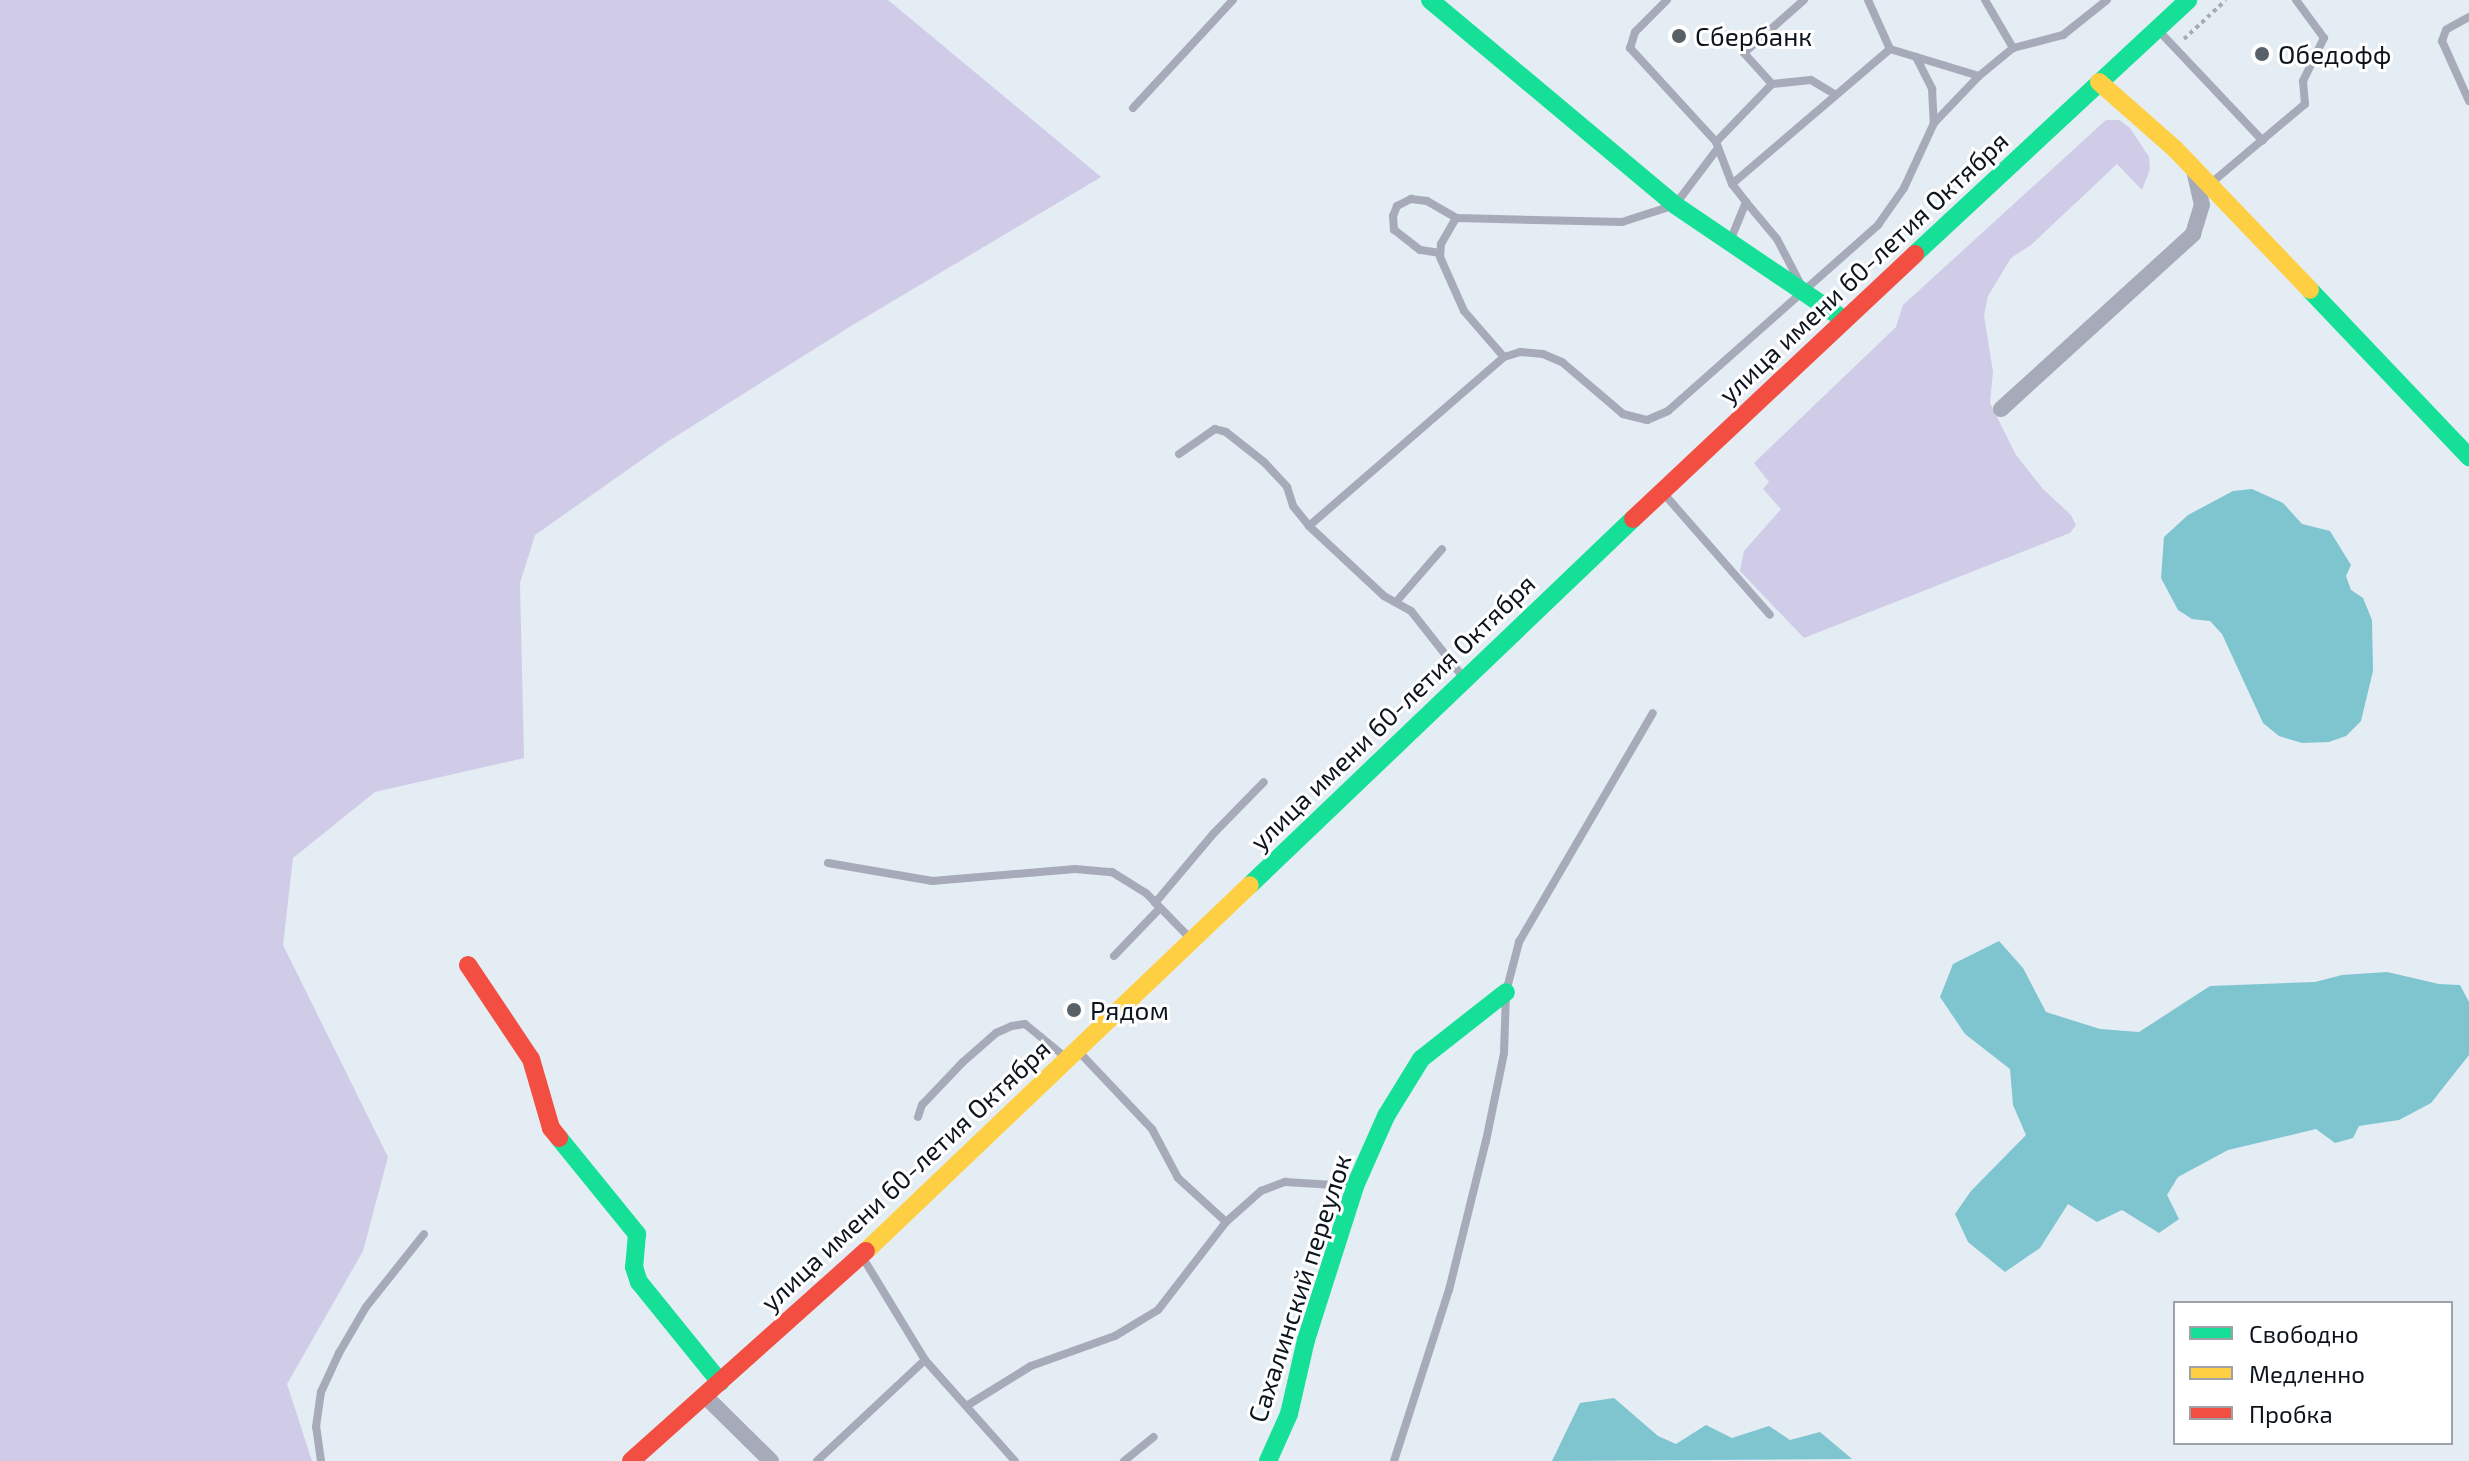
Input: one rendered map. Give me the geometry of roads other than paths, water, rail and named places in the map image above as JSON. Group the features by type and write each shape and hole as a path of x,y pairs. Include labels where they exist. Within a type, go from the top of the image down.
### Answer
{"main road":[{"path":"1430,0 1675,205 1845,320"},
{"name":"улица имени 60-летия Октября","path":"631,1461 862,1255 1662,491 2188,0"},
{"path":"2099,82 2194,169 2469,457"},
{"path":"468,965 531,1059 551,1128 637,1234 634,1267 639,1282 720,1382"},
{"name":"Сахалинский переулок","path":"1268,1461 1289,1414 1306,1340 1355,1186 1386,1116 1421,1059 1506,992"}],"street":[{"path":"2001,409 2193,234 2202,205 2194,169"},
{"path":"704,1395 771,1461"}],"lane":[{"path":"1133,108 1233,0"},
{"path":"1667,0 1635,32 1630,48 1717,145 1732,184 1777,239 1803,291"},
{"path":"1772,84 1744,53 1804,0"},
{"path":"1868,0 1890,49 1979,76"},
{"path":"1985,0 2013,48"},
{"path":"1309,526 1504,357 1520,352 1543,354 1562,362 1623,414 1636,419 1655,419 1803,291 1833,269 1878,225 1904,188 1934,123 1979,76 2013,48 2063,35 2107,0"},
{"path":"2209,185 2305,104 2303,81 2323,43 2319,28 2296,0"},
{"path":"2469,17 2446,30 2442,41 2469,101"},
{"path":"2157,29 2263,141"},
{"path":"1732,184 1890,49"},
{"path":"1916,57 1932,89 1934,123"},
{"path":"1440,253 1420,250 1394,230 1393,216 1397,206 1411,199 1427,201 1456,218 1622,222 1675,205 1717,145 1772,84 1811,80 1836,95"},
{"path":"1730,241 1746,202"},
{"path":"1456,218 1441,244 1440,253 1447,278 1464,311 1504,357"},
{"path":"1179,454 1215,429 1226,432 1264,462 1287,487 1293,506 1309,526 1384,596 1411,611 1449,663 1465,679"},
{"path":"1662,491 1770,615"},
{"path":"1396,602 1442,549"},
{"path":"1394,1461 1449,1290 1486,1141 1504,1053 1506,992 1519,942 1653,713"},
{"path":"1114,956 1214,833 1264,782"},
{"path":"828,863 932,881 1075,869 1112,872 1136,885 1191,940"},
{"path":"918,1117 922,1105 996,1033 1025,1024 1072,1055 1152,1129 1178,1178 1226,1222"},
{"path":"968,1405 1031,1366 1115,1336 1158,1310 1226,1222 1261,1191 1285,1182 1355,1186"},
{"path":"321,1461 316,1427 321,1392 366,1307 424,1234"},
{"path":"862,1255 925,1360 1015,1461"},
{"path":"817,1461 925,1360"},
{"path":"1124,1461 1154,1437"}],"water":[{"path":"2252,489 2283,503 2302,524 2330,531 2351,565 2346,576 2351,590 2363,598 2372,620 2373,671 2361,721 2346,736 2329,742 2302,743 2279,736 2263,723 2222,634 2210,621 2192,619 2178,610 2161,578 2164,537 2188,515 2233,491"},
{"path":"1999,941 2023,968 2046,1012 2100,1029 2139,1032 2210,986 2315,982 2342,975 2387,972 2439,984 2460,985 2469,1002 2469,1055 2431,1103 2399,1120 2359,1126 2353,1138 2335,1143 2316,1129 2228,1150 2178,1177 2167,1195 2179,1219 2159,1233 2122,1210 2097,1222 2068,1204 2040,1248 2005,1272 1968,1242 1955,1214 1971,1191 2026,1135 2013,1105 2010,1069 1965,1034 1940,997 1953,964"},
{"path":"1614,1398 1658,1436 1676,1444 1706,1425 1732,1438 1769,1426 1790,1440 1820,1432 1852,1459 1552,1461 1580,1403"}],"place":[{"name":"Сбербанк","path":"1679,36"},
{"name":"Обедофф","path":"2262,54"},
{"name":"Рядом","path":"1074,1010"}]}
